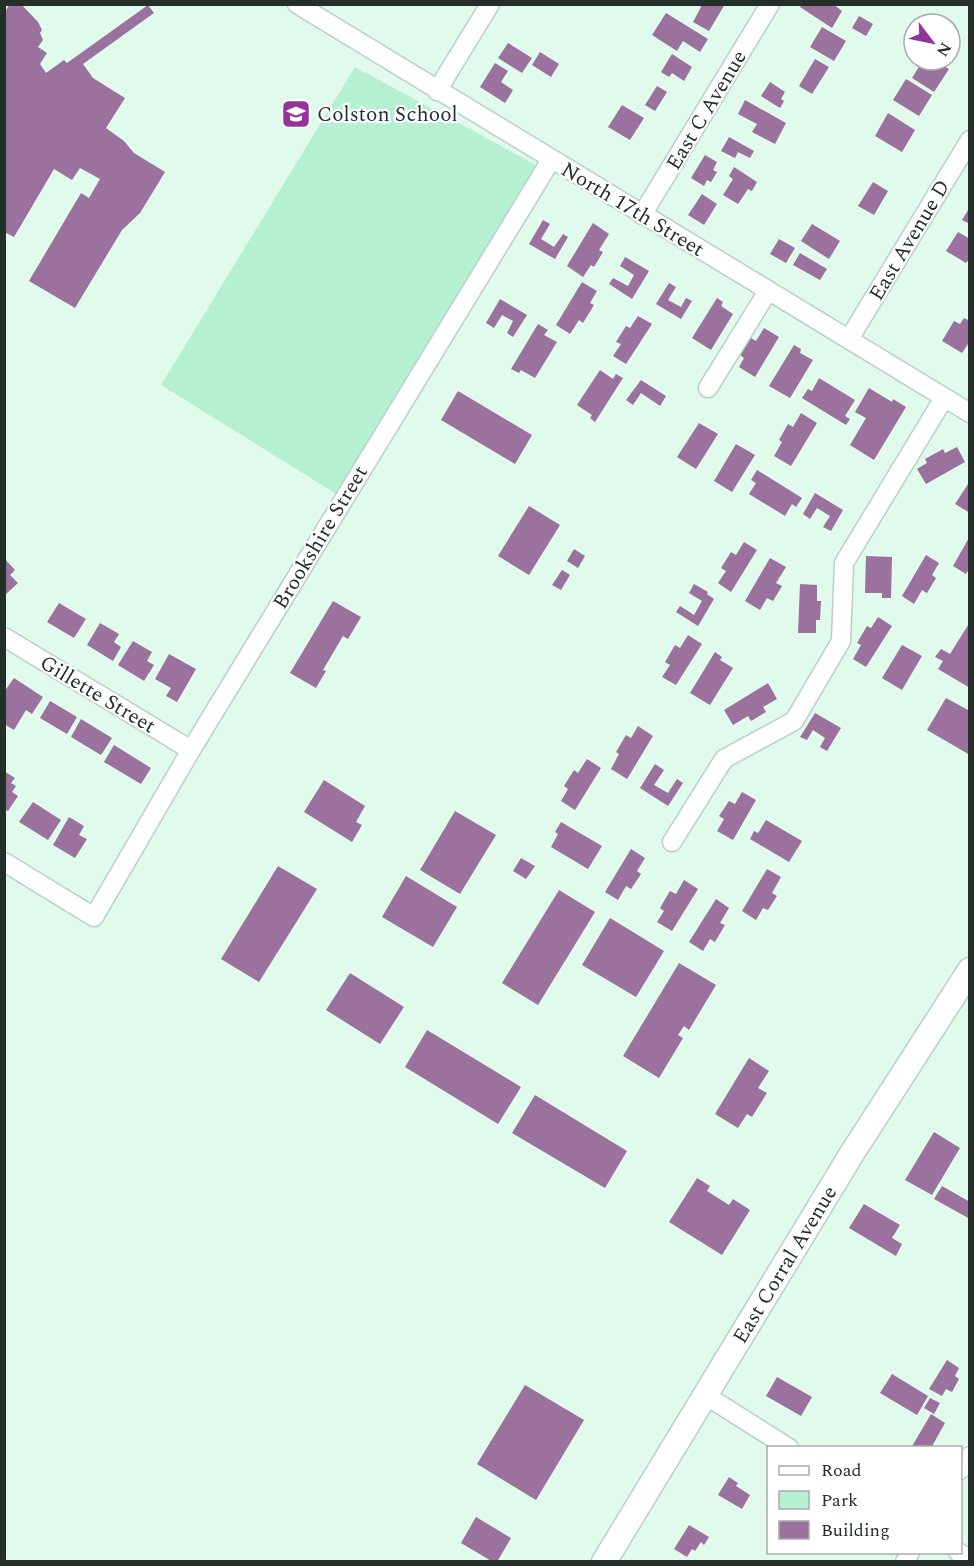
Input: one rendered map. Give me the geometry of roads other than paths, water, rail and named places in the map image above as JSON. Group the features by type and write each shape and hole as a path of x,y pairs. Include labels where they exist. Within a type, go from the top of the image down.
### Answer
{"main road":[{"name":"East Corral Avenue","path":"604,1562 851,1155 969,970"}],"street":[{"name":"North 17th Street","path":"297,4 969,413"},
{"path":"437,91 490,4"},
{"name":"East C Avenue","path":"642,215 770,4"},
{"name":"East Avenue D","path":"849,339 969,140"},
{"name":"Brookshire Street","path":"4,862 94,916 190,750 550,160"},
{"path":"708,388 768,291"},
{"path":"672,842 724,759 794,721 841,641 844,563 944,398"},
{"name":"Gillette Street","path":"4,637 190,750"},
{"path":"705,1395 786,1446"}],"place":[{"name":"Colston School","path":"296,114"}]}
